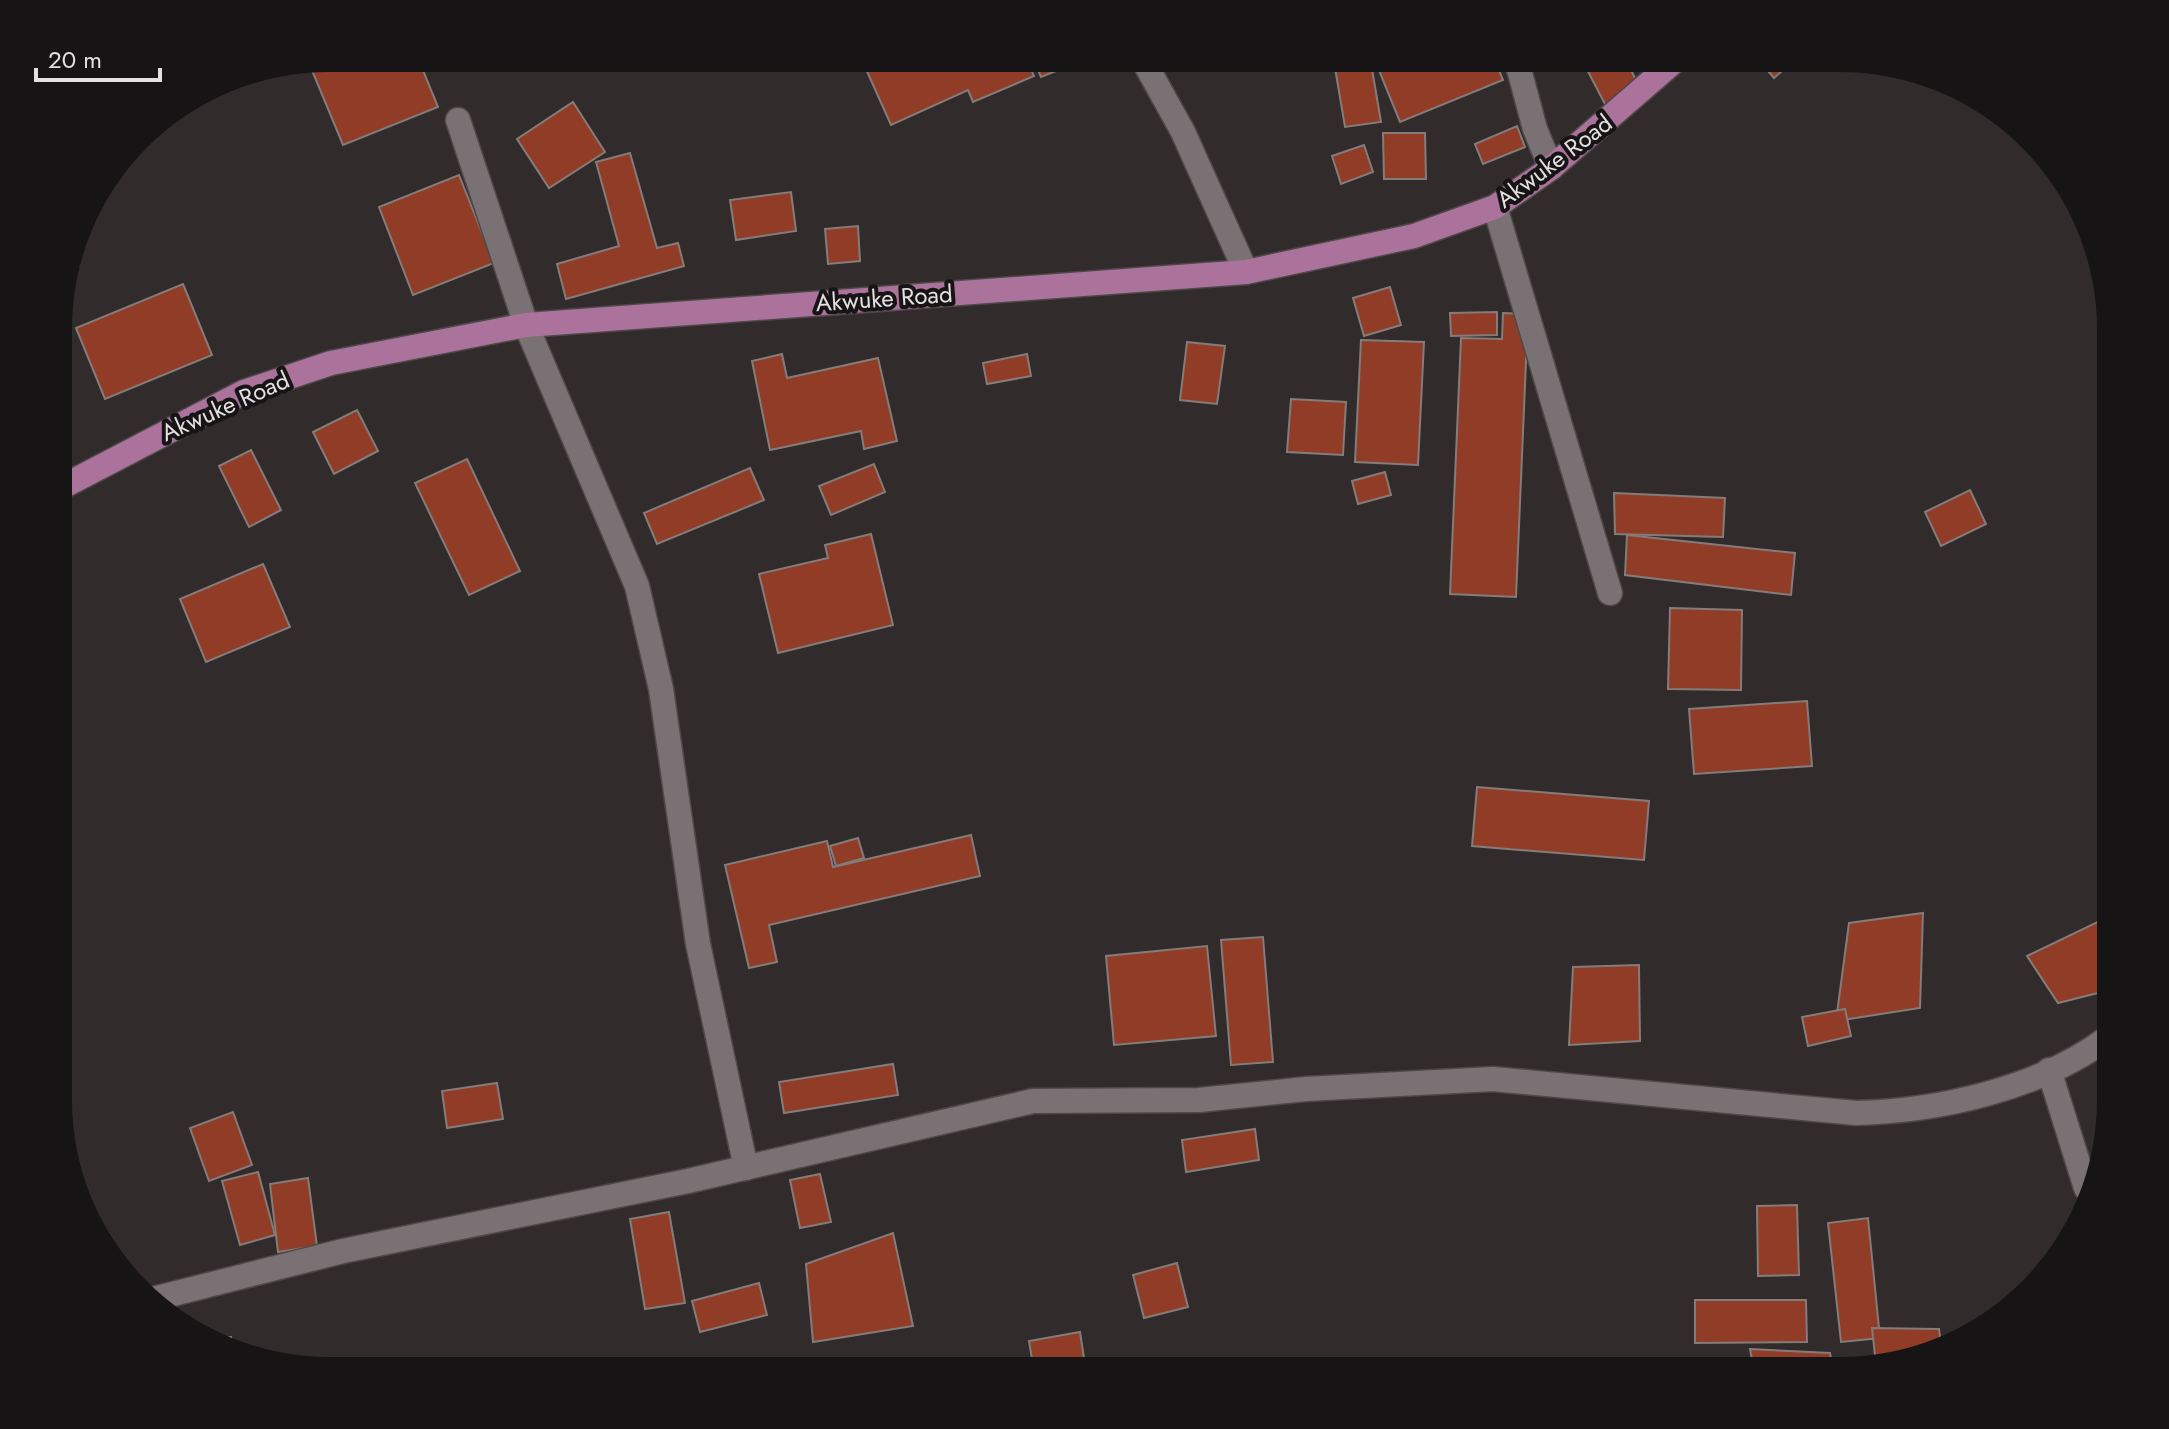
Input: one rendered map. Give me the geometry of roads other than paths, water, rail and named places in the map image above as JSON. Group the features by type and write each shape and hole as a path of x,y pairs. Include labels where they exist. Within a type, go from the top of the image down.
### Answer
{"main road":[{"name":"Akwuke Road","path":"72,482 244,392 331,363 526,325 1246,272 1414,236 1495,207 1551,168 1662,72"}],"street":[{"path":"1150,72 1183,132 1246,272"},
{"path":"1520,72 1535,129 1551,168"},
{"path":"458,120 526,325 637,586 661,689 698,944 746,1168"},
{"path":"1495,207 1610,593"},
{"path":"164,1296 357,1248 746,1168 1033,1101 1199,1100 1306,1089 1493,1079 1856,1113 1885,1112 2007,1087 2049,1070 2096,1044"},
{"path":"2049,1070 2084,1181"}]}
